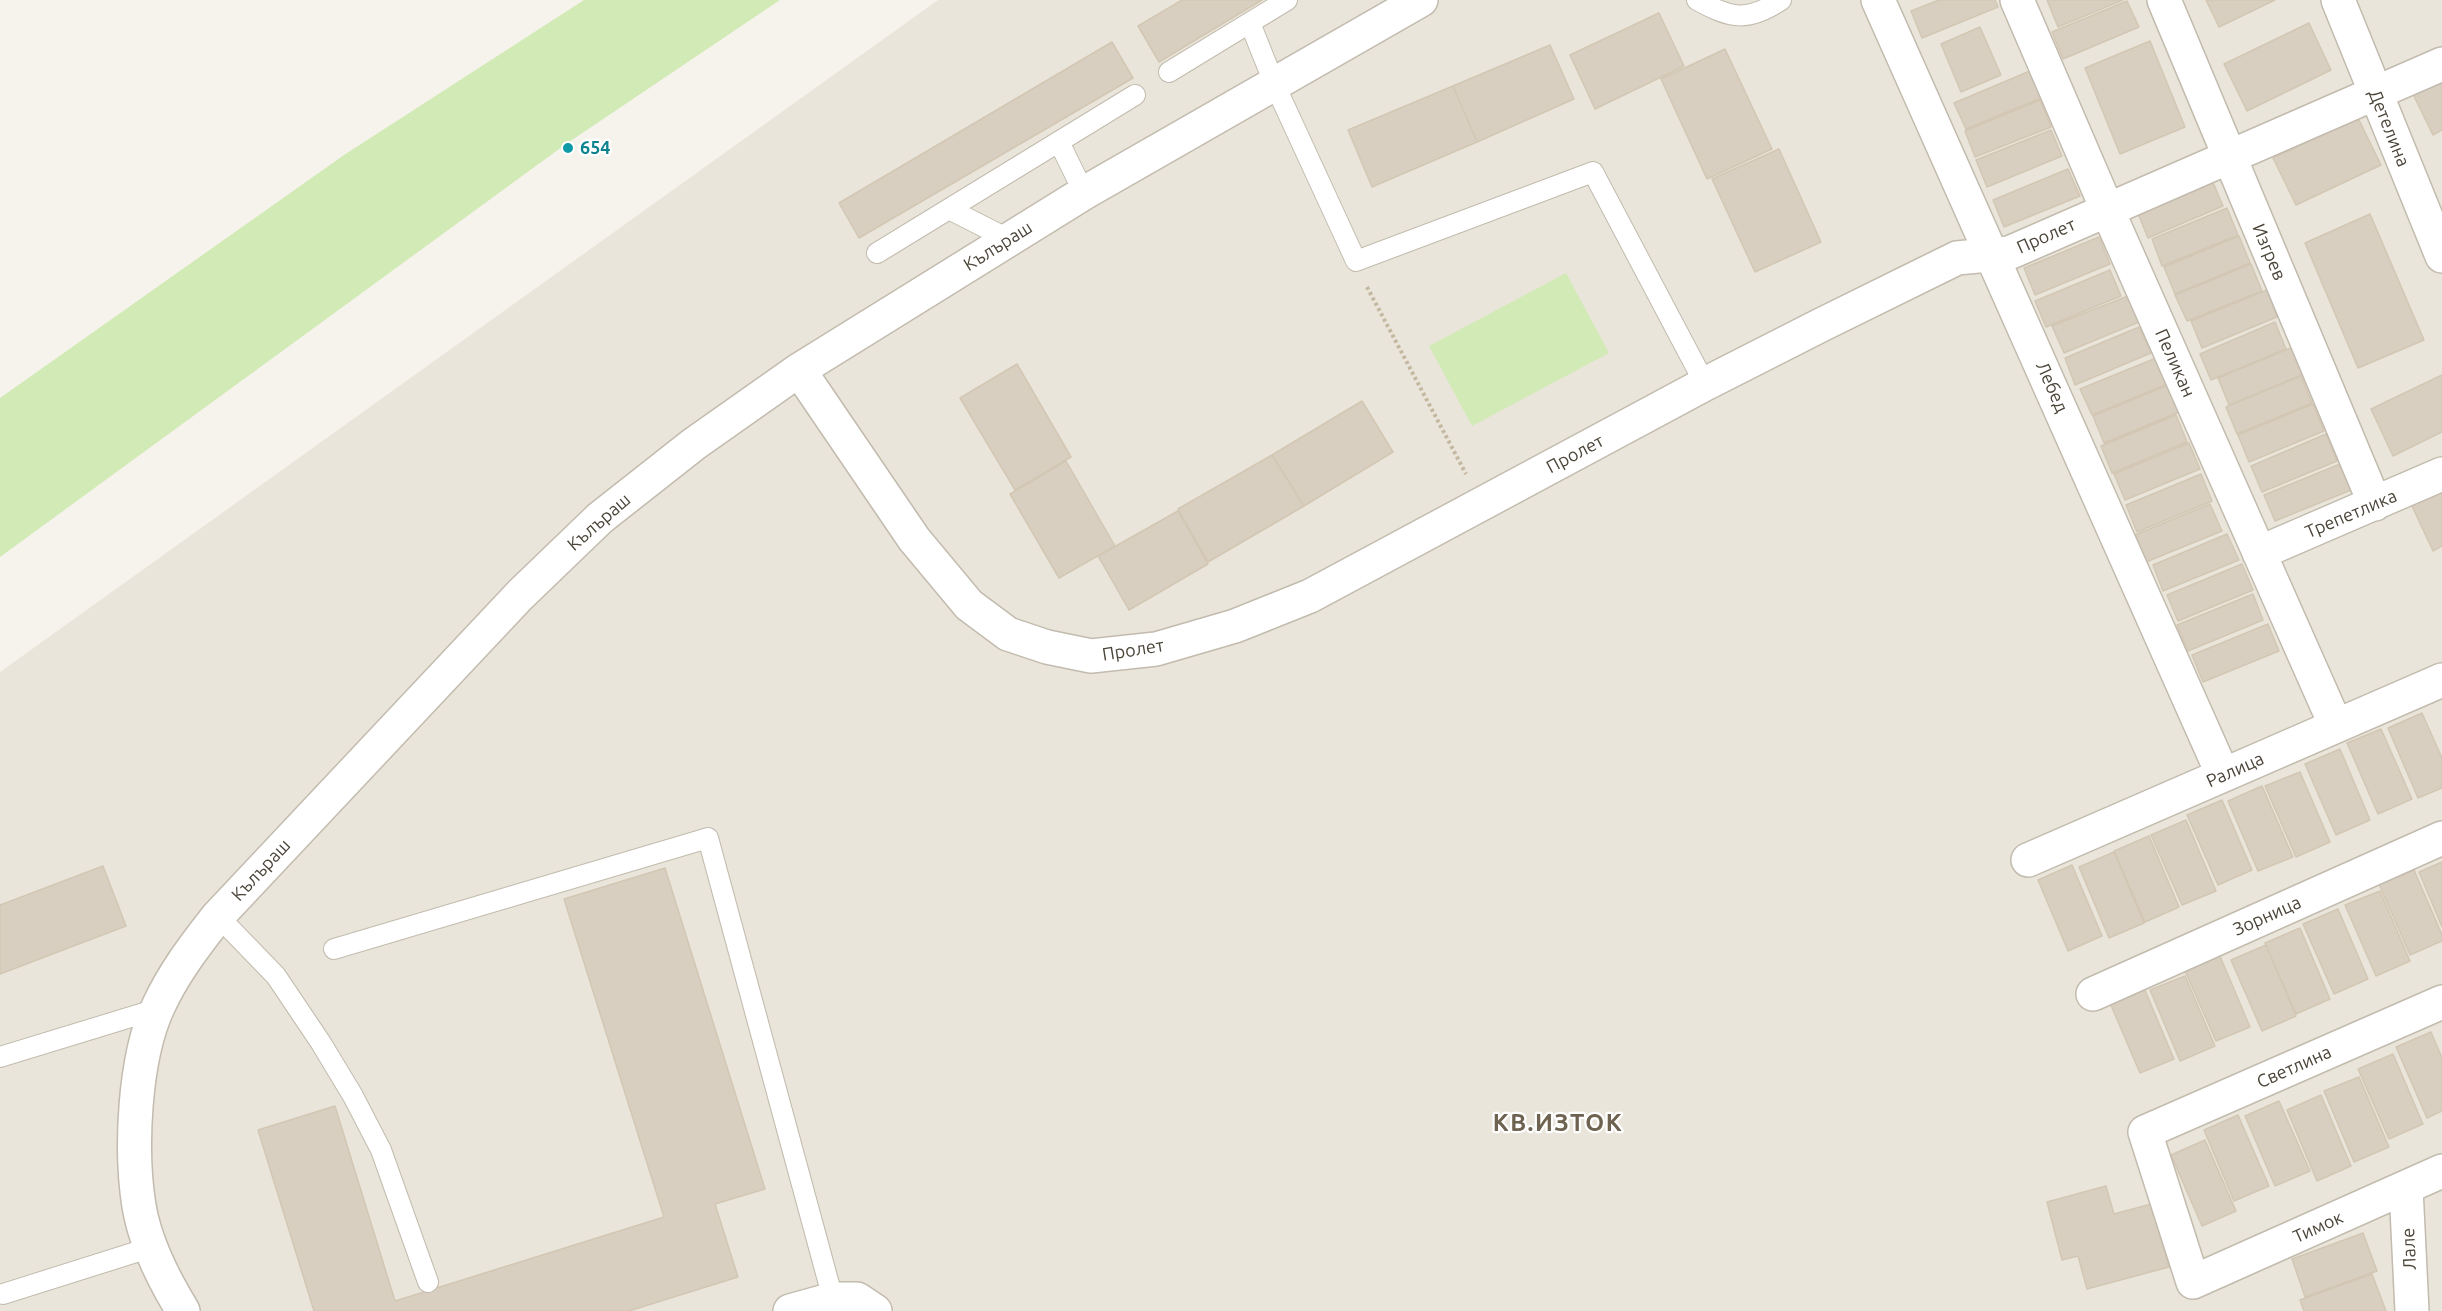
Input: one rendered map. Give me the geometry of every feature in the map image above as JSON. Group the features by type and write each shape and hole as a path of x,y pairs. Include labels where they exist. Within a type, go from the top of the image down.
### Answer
{"street":[{"name":"Кълъраш","path":"183,1311 160,1273 139,1207 135,1136 140,1064 157,1009 185,958 218,916 520,596 600,518 694,444 799,370 1084,193 1421,0"},
{"name":"Лебед","path":"1878,0 2223,775"},
{"name":"Пеликан","path":"2017,0 2336,726"},
{"name":"Изгрев","path":"2164,0 2375,504"},
{"name":"Детелина","path":"2338,0 2442,256"},
{"name":"Пролет","path":"799,370 914,539 969,605 1008,634 1047,647 1091,656 1156,650 1246,622 1310,596 1705,384 1958,258 2009,253 2442,64"},
{"name":"Трепетлика","path":"2259,553 2442,474"},
{"name":"Ралица","path":"2028,860 2442,680"},
{"name":"Зорница","path":"2093,994 2442,838"},
{"name":"Светлина","path":"2193,1282 2145,1132 2442,1002"},
{"name":"Тимок","path":"2193,1282 2442,1171"},
{"name":"Лале","path":"2406,1188 2412,1311"},
{"path":"790,1311 833,1299 857,1299 875,1311"}],"lane":[{"path":"1168,72 1287,0"},
{"path":"1697,0 1713,9 1743,17 1771,7 1781,0"},
{"path":"1250,23 1274,83 1356,261 1593,172 1705,384"},
{"path":"877,253 1135,95"},
{"path":"1059,142 1084,193"},
{"path":"949,209 1008,239"},
{"path":"334,949 708,838 833,1299"},
{"path":"218,916 276,976 353,1096 381,1150 428,1282"},
{"path":"0,1058 157,1009"},
{"path":"4,1297 152,1247"}],"path":[{"path":"1356,261 1372,298 1482,503"}],"shaded area":[{"path":"938,0 2442,0 2442,1311 0,1311 0,672"}],"green space":[{"path":"584,0 780,0 566,144 0,557 0,398 344,155"},
{"path":"1566,273 1609,353 1472,426 1429,346"}],"building":[{"path":"1182,0 1262,0 1159,62 1138,26"},
{"path":"1939,0 1995,0 1998,7 1922,38 1911,11"},
{"path":"2047,0 2123,0 2058,27"},
{"path":"2206,0 2275,0 2219,27"},
{"path":"2127,1 2139,27 2063,59 2052,32"},
{"path":"1659,13 1684,66 1595,109 1570,55"},
{"path":"2309,23 2331,70 2247,111 2224,64"},
{"path":"1980,27 2001,75 1961,92 1941,44"},
{"path":"2150,41 2185,127 2120,154 2085,68"},
{"path":"1112,42 1133,78 859,238 839,203"},
{"path":"1550,45 1574,99 1477,142 1453,86"},
{"path":"1725,49 1772,149 1707,179 1661,79"},
{"path":"2030,71 2041,98 1966,129 1954,103"},
{"path":"2442,73 2442,130 2433,135 2410,88"},
{"path":"1453,86 1477,142 1372,187 1348,130"},
{"path":"2040,100 2051,127 1975,157 1965,131"},
{"path":"2358,118 2381,165 2296,205 2273,158"},
{"path":"2051,130 2062,156 1987,187 1976,160"},
{"path":"1779,149 1821,242 1755,272 1712,179"},
{"path":"2068,169 2080,196 2004,227 1993,200"},
{"path":"2212,180 2223,206 2148,238 2137,211"},
{"path":"2227,208 2238,235 2162,266 2152,239"},
{"path":"2370,214 2424,340 2358,368 2305,243"},
{"path":"2239,236 2250,263 2175,294 2164,267"},
{"path":"2099,237 2110,264 2035,295 2024,268"},
{"path":"2251,264 2262,291 2187,321 2175,295"},
{"path":"2110,270 2121,296 2046,327 2035,301"},
{"path":"2267,290 2277,317 2202,348 2191,321"},
{"path":"2128,296 2139,322 2064,353 2052,326"},
{"path":"2275,322 2286,349 2211,380 2200,354"},
{"path":"2139,327 2151,353 2075,385 2065,358"},
{"path":"2293,347 2304,374 2229,405 2218,378"},
{"path":"2156,358 2167,384 2092,415 2080,389"},
{"path":"1017,364 1071,457 1015,490 960,398"},
{"path":"2442,375 2442,432 2393,456 2371,409"},
{"path":"2301,376 2312,403 2237,434 2226,407"},
{"path":"2168,385 2179,412 2104,443 2093,416"},
{"path":"1362,401 1393,452 1304,506 1272,455"},
{"path":"2313,404 2324,431 2249,462 2238,435"},
{"path":"2176,415 2187,442 2112,473 2101,446"},
{"path":"2326,434 2337,461 2262,492 2251,466"},
{"path":"2189,443 2200,469 2125,500 2114,474"},
{"path":"1272,455 1304,506 1208,562 1178,509"},
{"path":"1066,461 1115,546 1059,578 1010,494"},
{"path":"2340,464 2351,490 2275,521 2264,495"},
{"path":"2201,474 2212,501 2137,532 2126,505"},
{"path":"2442,489 2442,546 2433,551 2411,504"},
{"path":"2210,504 2222,531 2146,562 2135,535"},
{"path":"1178,511 1208,564 1129,610 1098,556"},
{"path":"2227,534 2239,560 2163,591 2153,565"},
{"path":"2242,564 2253,590 2178,621 2167,595"},
{"path":"2253,594 2263,620 2188,651 2177,625"},
{"path":"2268,624 2279,651 2203,682 2192,655"},
{"path":"2422,713 2442,758 2442,788 2418,798 2388,728"},
{"path":"2381,729 2412,799 2378,814 2347,743"},
{"path":"2340,749 2370,820 2336,835 2305,764"},
{"path":"2300,772 2330,842 2296,857 2265,786"},
{"path":"2262,786 2293,857 2258,871 2228,801"},
{"path":"2222,800 2252,870 2218,885 2187,815"},
{"path":"2186,820 2216,891 2182,905 2151,835"},
{"path":"2149,836 2179,907 2145,922 2114,851"},
{"path":"2114,852 2144,923 2109,938 2079,867"},
{"path":"2442,862 2442,927 2419,872"},
{"path":"2072,865 2102,936 2068,951 2038,880"},
{"path":"103,866 126,926 0,974 0,905"},
{"path":"665,868 765,1189 715,1204 738,1277 629,1311 314,1311 258,1130 335,1106 395,1301 664,1217 564,899"},
{"path":"2414,870 2442,935 2442,941 2410,955 2379,884"},
{"path":"2380,891 2410,961 2376,976 2345,905"},
{"path":"2338,909 2368,979 2334,994 2303,924"},
{"path":"2300,928 2330,999 2296,1014 2265,943"},
{"path":"2266,945 2296,1016 2262,1031 2231,960"},
{"path":"2220,956 2250,1027 2216,1041 2185,971"},
{"path":"2185,976 2215,1046 2180,1061 2150,990"},
{"path":"2144,988 2174,1059 2140,1073 2110,1003"},
{"path":"2431,1032 2442,1058 2442,1111 2427,1118 2396,1047"},
{"path":"2393,1054 2423,1124 2389,1139 2358,1069"},
{"path":"2359,1077 2389,1147 2354,1162 2324,1091"},
{"path":"2321,1095 2351,1166 2317,1181 2287,1110"},
{"path":"2279,1101 2310,1171 2275,1186 2245,1116"},
{"path":"2238,1115 2269,1186 2234,1201 2204,1130"},
{"path":"2205,1140 2236,1211 2202,1226 2171,1155"},
{"path":"2106,1186 2114,1214 2151,1204 2169,1267 2087,1289 2078,1256 2062,1260 2047,1202"},
{"path":"2363,1233 2377,1271 2305,1297 2292,1259"},
{"path":"2372,1274 2386,1311 2304,1311 2300,1300"}],"place":[{"name":"654","path":"568,148"}],"district":[{"name":"КВ.ИЗТОК","path":"1558,1123"}]}
